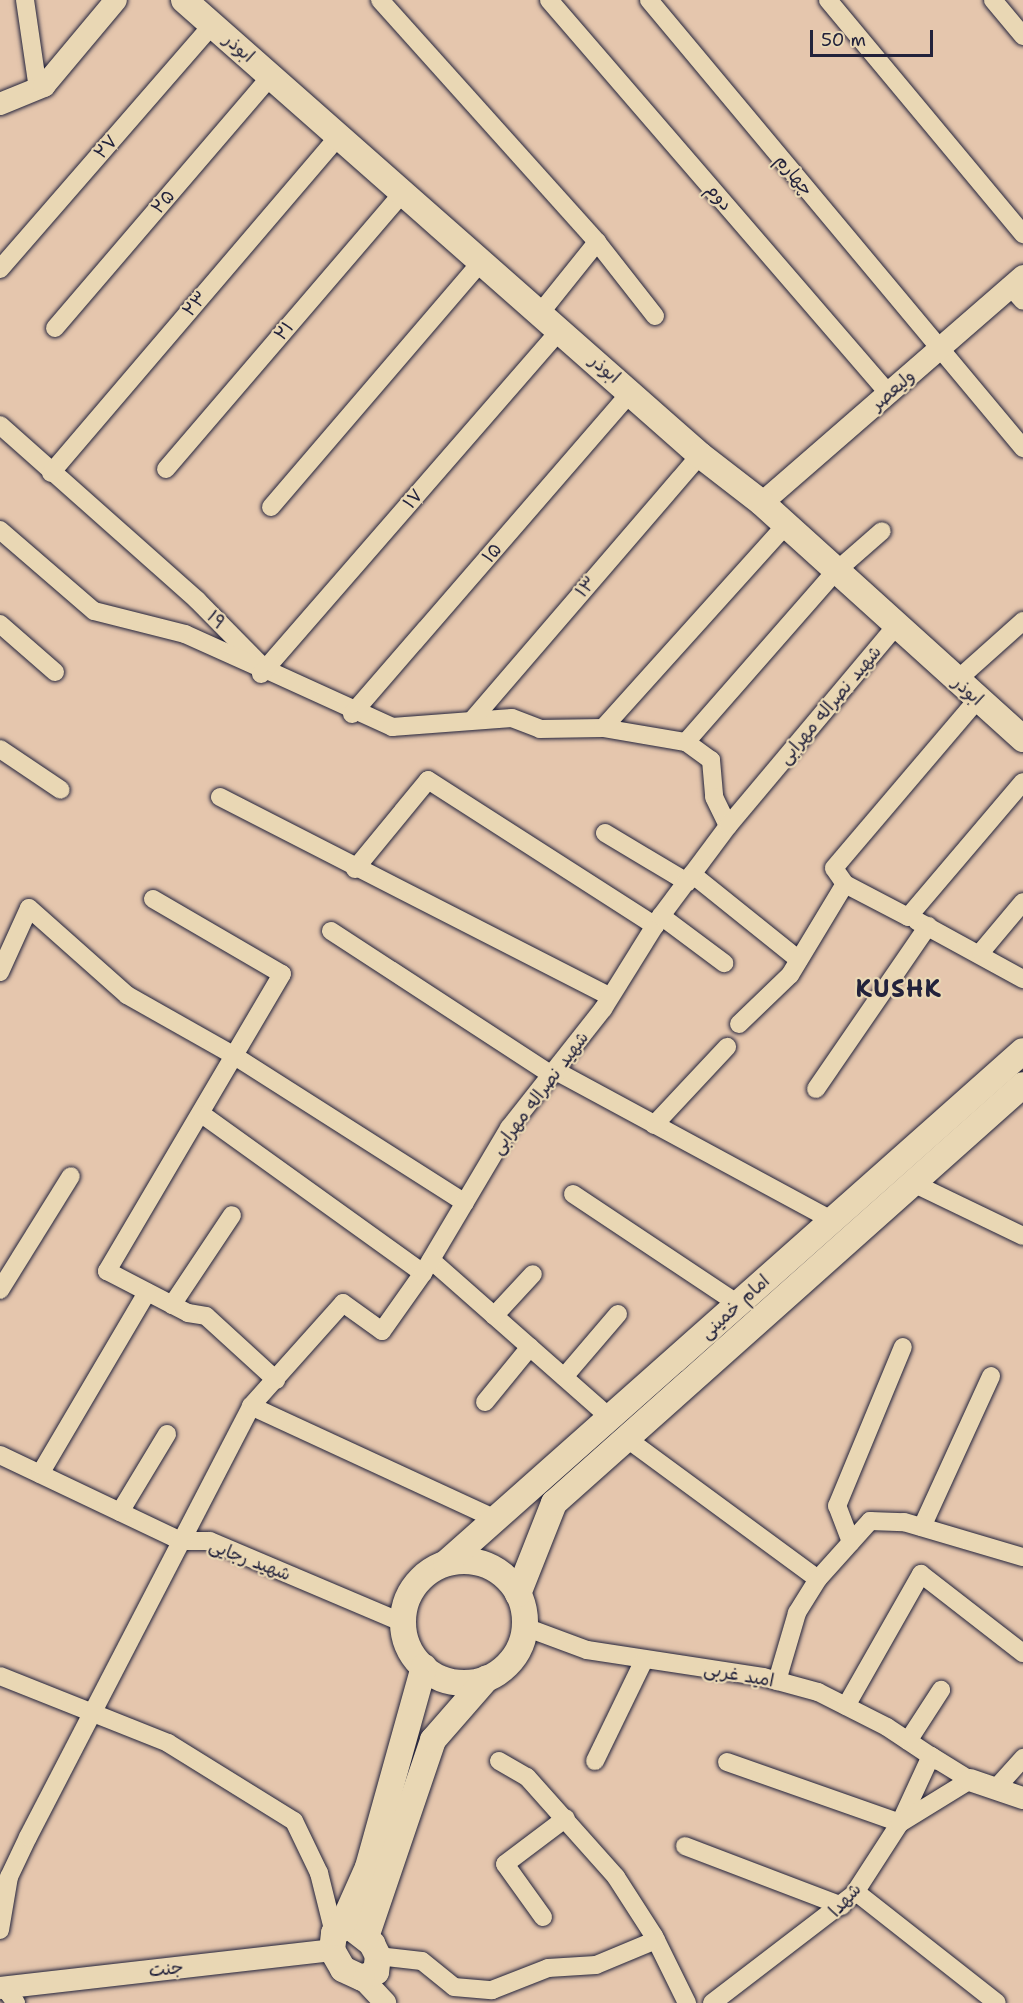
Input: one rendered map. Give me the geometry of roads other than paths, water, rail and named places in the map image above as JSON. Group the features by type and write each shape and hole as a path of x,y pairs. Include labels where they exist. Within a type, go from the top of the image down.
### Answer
{"main road":[{"name":"ابوذر","path":"184,0 700,454 762,503 835,572 1023,739"},
{"name":"امام خمینی","path":"446,1563 1023,1051"},
{"name":"امام خمینی","path":"518,1594 554,1503 1023,1085"},
{"path":"424,1667 368,1867 335,1937 343,1969 362,1978 376,1972 372,1946 433,1740 487,1678 513,1658 525,1627 518,1594 495,1570 463,1561 446,1563 420,1580 403,1623 406,1639 424,1667 454,1682 487,1678"},
{"path":"335,1937 348,1925 372,1946"}],"street":[{"path":"25,0 38,89"},
{"path":"0,104 38,89 116,0"},
{"path":"380,0 597,242 655,316"},
{"name":"دوم","path":"549,0 889,394"},
{"name":"چهارم","path":"649,0 1023,448"},
{"path":"828,0 1023,234"},
{"path":"993,0 1023,36"},
{"name":"۲۷","path":"0,269 212,25"},
{"name":"۲۵","path":"55,328 271,76"},
{"name":"۲۳","path":"51,473 339,136"},
{"name":"۲۱","path":"166,469 403,192"},
{"path":"541,312 597,242"},
{"path":"271,507 482,261"},
{"name":"ولیعصر","path":"762,503 939,350 1019,288"},
{"name":"۱۷","path":"263,672 560,330"},
{"name":"۱۵","path":"354,712 632,392"},
{"name":"۱۹","path":"0,425 51,473 196,600 263,672 392,727 473,719 512,718 540,729 603,728 687,742"},
{"name":"۱۳","path":"473,719 700,454"},
{"path":"603,728 785,526 785,482"},
{"path":"0,530 94,611 185,634 263,672"},
{"path":"728,826 714,797 711,760 687,742 835,572 882,531"},
{"path":"957,680 1023,621"},
{"path":"0,624 56,672"},
{"name":"شهید نصراله مهرابی","path":"0,1930 9,1877 251,1406 343,1303 382,1331 427,1267 509,1128 554,1073 610,997 658,921 728,826 897,626"},
{"path":"978,699 834,868 845,884 981,952 1023,980"},
{"path":"0,749 61,790"},
{"path":"356,869 428,780 724,963"},
{"path":"908,917 1023,782"},
{"path":"220,797 356,869 610,997"},
{"path":"605,833 690,878 799,960"},
{"path":"739,1024 799,960 845,884"},
{"path":"153,898 282,974 233,1055 203,1115 107,1271 172,1305 206,1316 276,1380"},
{"path":"981,952 1023,902"},
{"path":"0,972 29,908 127,995 233,1055 465,1203"},
{"path":"816,1089 928,926"},
{"path":"332,931 554,1073 832,1220"},
{"path":"654,1125 727,1047"},
{"path":"203,1115 427,1267 494,1316 610,1418"},
{"path":"0,1290 71,1176"},
{"path":"913,1183 1023,1236"},
{"path":"573,1194 738,1304"},
{"path":"172,1305 232,1215"},
{"path":"494,1316 533,1274"},
{"path":"40,1474 147,1292"},
{"path":"564,1377 618,1314"},
{"path":"485,1402 530,1347"},
{"path":"851,1542 837,1506 903,1347"},
{"path":"922,1527 991,1376"},
{"path":"251,1406 496,1519"},
{"path":"120,1512 167,1434"},
{"path":"626,1438 818,1579"},
{"name":"شهید رجایی","path":"0,1455 181,1541 210,1541 403,1623"},
{"path":"777,1681 797,1613 818,1579 870,1521 922,1527 1023,1557"},
{"path":"846,1706 921,1574 1023,1653"},
{"name":"امید غربی","path":"525,1627 587,1650 643,1662 777,1681 846,1706 970,1780"},
{"path":"595,1761 643,1662"},
{"path":"0,1676 168,1743 294,1821 320,1872 335,1937"},
{"path":"908,1741 940,1690"},
{"path":"998,1786 1023,1758"},
{"name":"شهدا","path":"724,2000 842,1906 856,1892 900,1823 935,1759"},
{"path":"499,1761 527,1777 566,1818 616,1877 656,1940 687,2003"},
{"path":"727,1762 900,1823 970,1780 998,1786 1023,1798"},
{"path":"543,1917 505,1864 566,1818"},
{"path":"685,1846 842,1906"},
{"path":"856,1892 988,2000"},
{"name":"جنت","path":"7,1993 335,1937"},
{"path":"372,1946 422,1960 454,1987 492,1990 548,1968 596,1965 656,1940"},
{"path":"362,1978 385,2003"}],"district":[{"name":"KUSHK","path":"899,990"}]}
